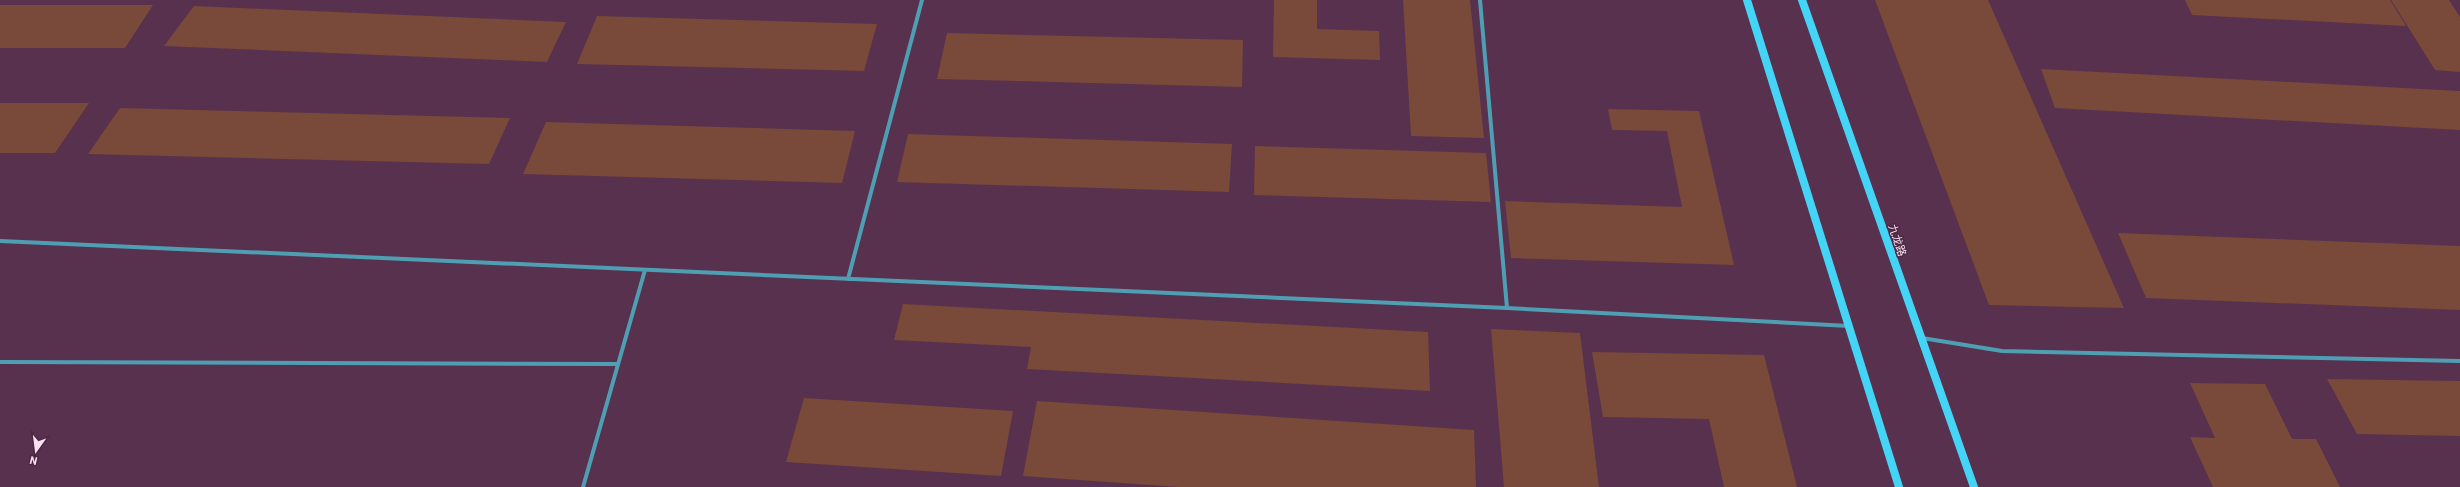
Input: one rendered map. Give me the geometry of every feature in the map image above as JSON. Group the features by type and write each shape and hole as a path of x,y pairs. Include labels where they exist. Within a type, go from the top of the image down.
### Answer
{"main road":[{"path":"1747,0 1899,487"},
{"name":"九龙路","path":"1802,0 1974,487"}],"street":[{"path":"848,279 922,0"},
{"path":"1480,0 1508,308"},
{"path":"0,241 1508,308 1849,326"},
{"path":"583,487 645,270"},
{"path":"1921,338 2002,351 2460,361"},
{"path":"0,362 618,364"}],"building":[{"path":"1274,0 1317,0 1317,29 1379,31 1380,60 1273,57"},
{"path":"1403,0 1470,0 1484,138 1411,136"},
{"path":"1875,0 1988,0 2124,308 1989,305"},
{"path":"2185,0 2390,0 2406,26 2192,15"},
{"path":"2391,0 2449,0 2460,17 2460,72 2435,70"},
{"path":"0,5 153,5 125,48 0,48"},
{"path":"194,6 566,22 547,62 164,46"},
{"path":"597,16 877,24 864,71 577,64"},
{"path":"947,33 1243,40 1242,87 937,79"},
{"path":"2041,69 2460,91 2460,130 2055,108"},
{"path":"0,103 89,103 55,153 0,153"},
{"path":"120,108 510,118 489,164 88,154"},
{"path":"1608,109 1699,111 1734,265 1511,258 1505,201 1682,207 1667,131 1612,130"},
{"path":"546,122 855,131 842,183 523,174"},
{"path":"908,134 1232,144 1229,192 897,182"},
{"path":"1255,146 1486,153 1491,202 1254,195"},
{"path":"2118,233 2460,246 2460,310 2146,298"},
{"path":"903,304 1428,332 1430,391 1027,369 1031,347 894,340"},
{"path":"1491,329 1580,333 1599,487 1504,487"},
{"path":"1592,352 1764,355 1797,487 1724,487 1709,419 1603,417"},
{"path":"2327,379 2460,381 2460,436 2357,434"},
{"path":"2190,383 2265,384 2292,439 2316,439 2340,487 2213,487 2190,437 2215,438"},
{"path":"804,398 1013,411 1001,476 786,462"},
{"path":"1037,401 1474,430 1476,487 1178,487 1023,476"}]}
